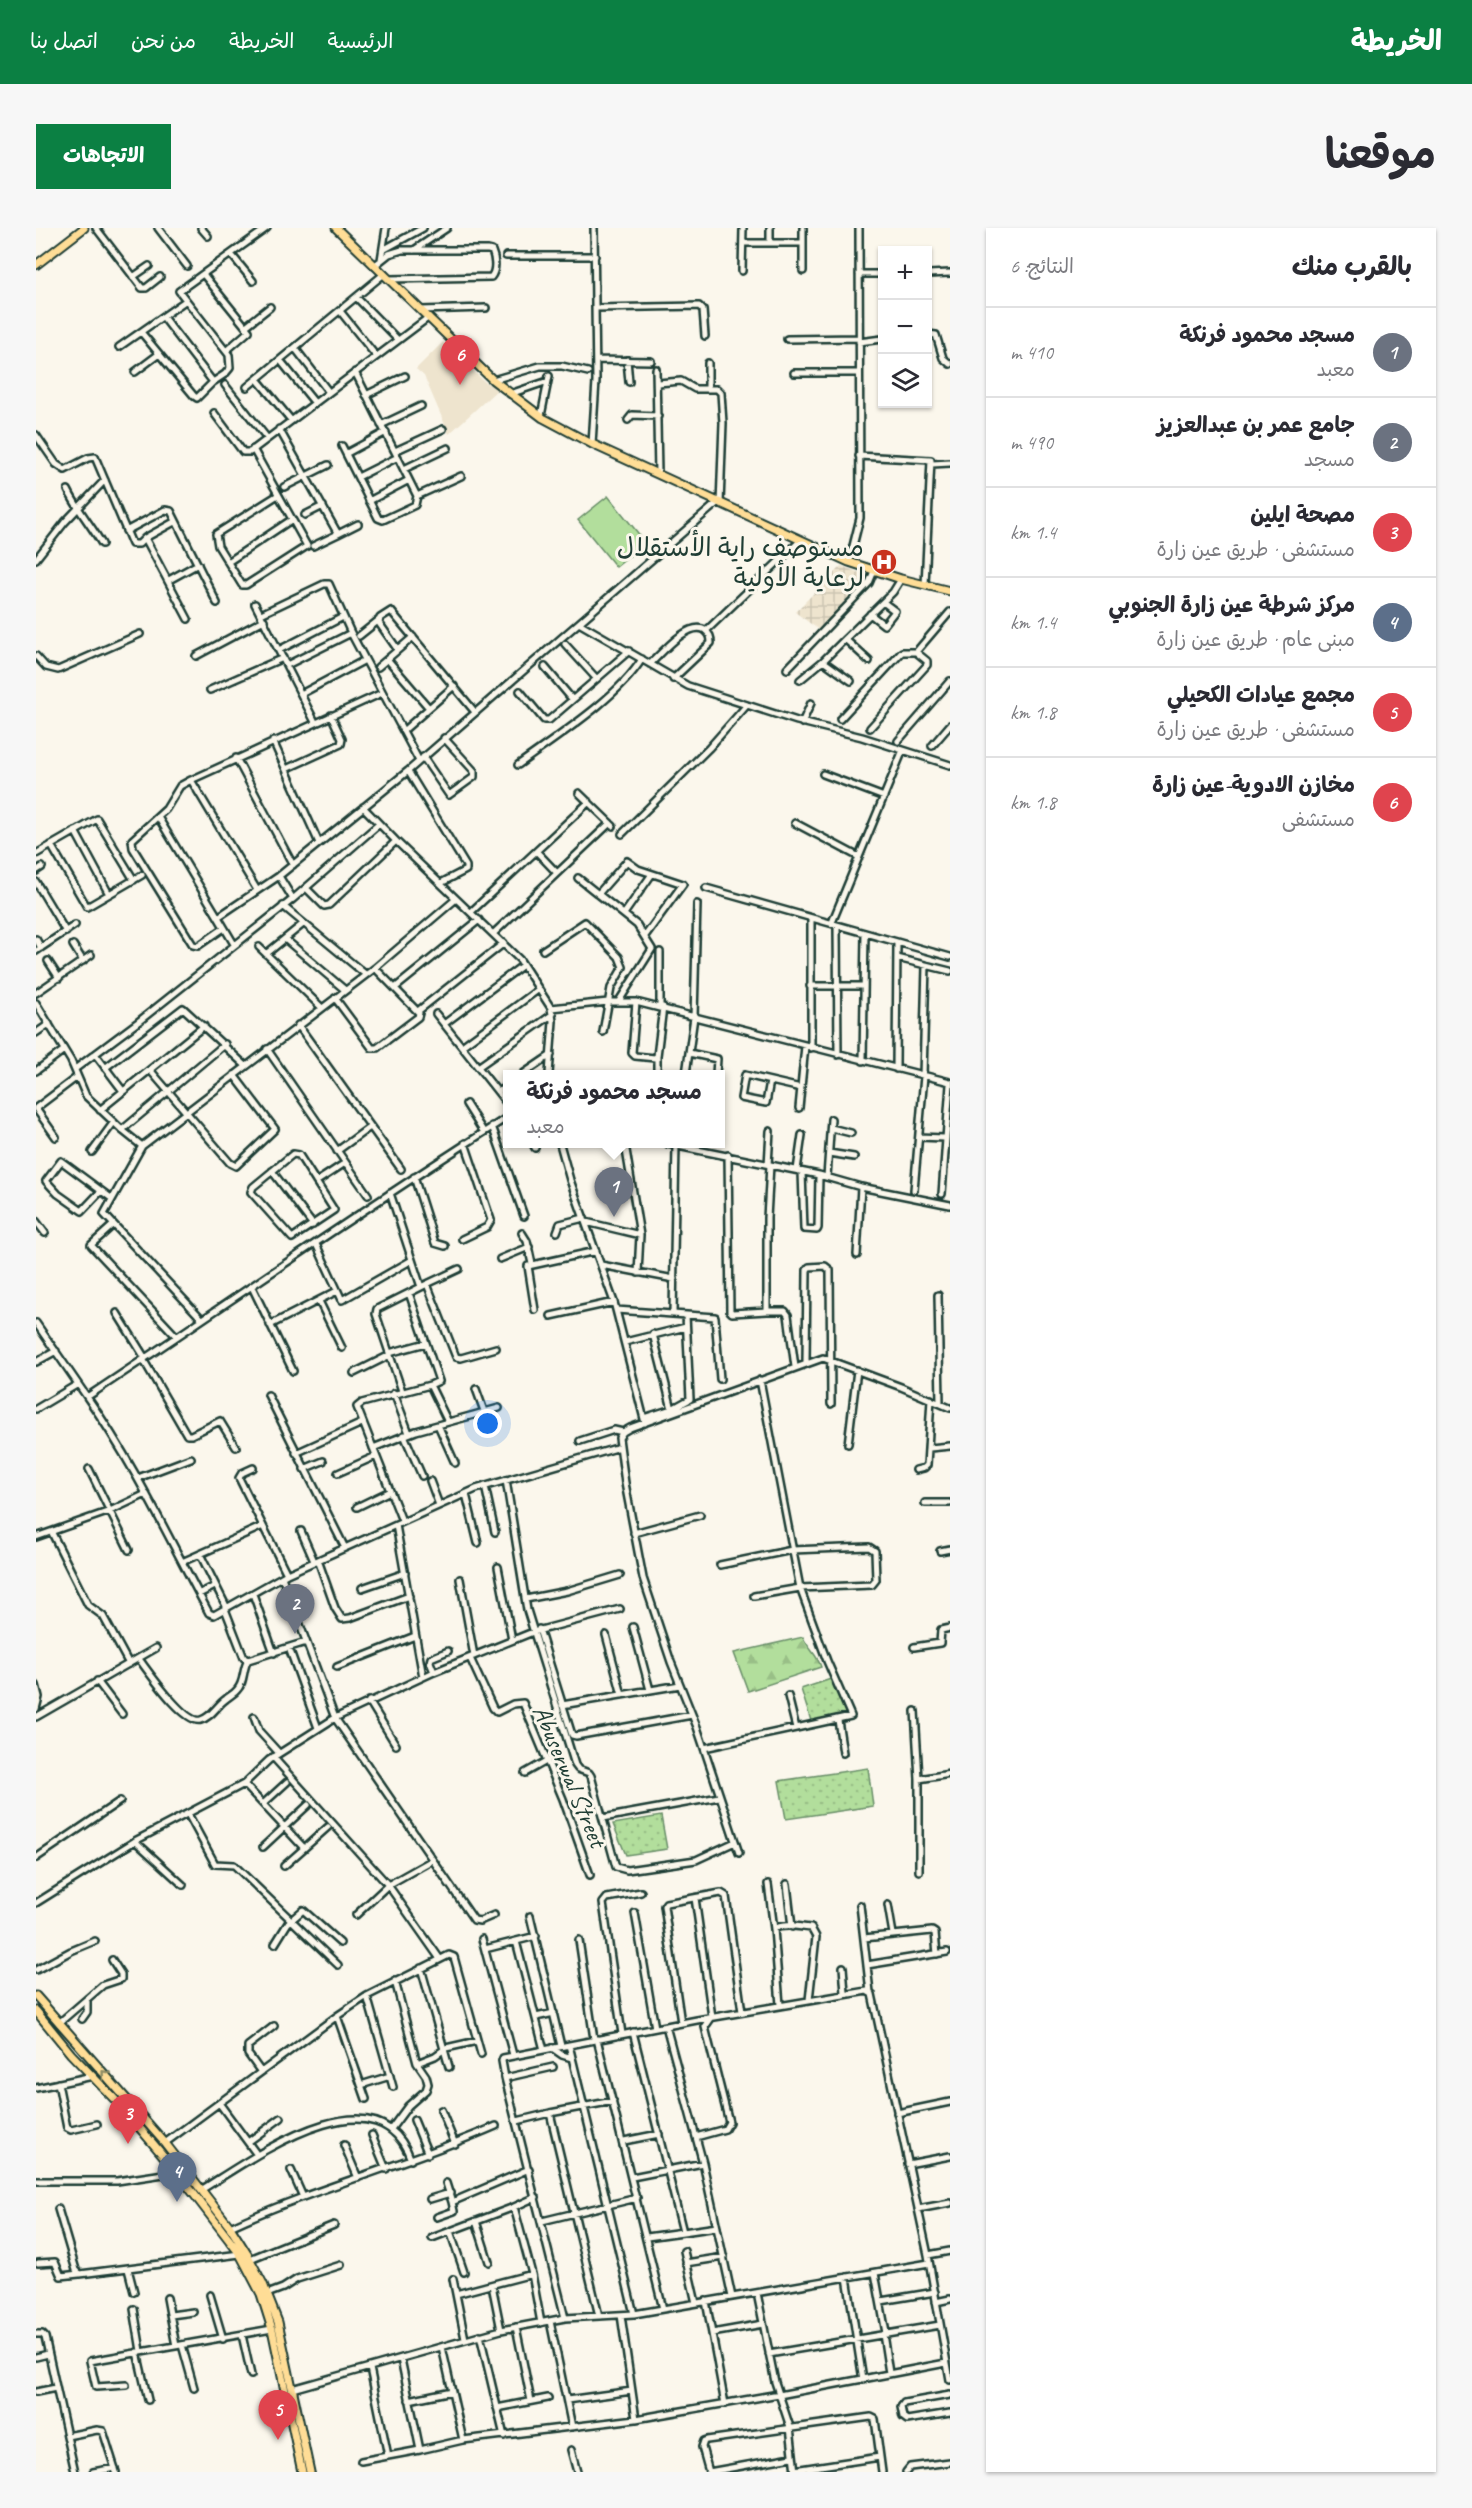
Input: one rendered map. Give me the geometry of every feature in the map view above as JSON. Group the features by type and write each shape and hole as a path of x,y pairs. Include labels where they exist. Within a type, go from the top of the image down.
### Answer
{"main road":[{"path":"36,265 84,228"},
{"path":"336,228 493,380 541,416 592,444 849,562 901,579 950,591"},
{"path":"36,1996 163,2140 230,2227 250,2259 278,2322 310,2472"},
{"path":"36,2011 70,2054 122,2107 149,2142 177,2172 240,2254 261,2294 272,2329 302,2472"},
{"path":"70,2054 77,2053 82,2048"},
{"path":"149,2142 152,2137 163,2140"}],"street":[{"path":"96,228 143,288 160,277"},
{"path":"158,228 187,266"},
{"path":"201,228 208,236"},
{"path":"141,332 197,398 231,368 231,363 226,351 179,291 267,228"},
{"path":"381,260 386,228"},
{"path":"383,250 423,228"},
{"path":"414,250 447,228"},
{"path":"592,444 597,308 594,228"},
{"path":"742,271 743,228"},
{"path":"770,228 770,243"},
{"path":"803,228 803,271"},
{"path":"849,562 859,525 859,228"},
{"path":"743,243 803,243"},
{"path":"247,387 356,297 386,277 486,278 491,277 494,273 494,257 492,251 394,251 374,266"},
{"path":"231,254 254,281"},
{"path":"506,256 595,256"},
{"path":"133,277 149,266"},
{"path":"932,274 950,273"},
{"path":"202,274 249,333 226,351"},
{"path":"859,274 878,274"},
{"path":"356,297 398,340"},
{"path":"119,347 185,301"},
{"path":"597,308 699,306 703,310 705,336"},
{"path":"246,327 270,307"},
{"path":"421,310 486,308"},
{"path":"340,311 376,356"},
{"path":"164,317 213,382"},
{"path":"214,413 243,452 247,453 429,317"},
{"path":"932,335 936,335 943,358 950,364"},
{"path":"787,339 878,339"},
{"path":"295,348 328,391"},
{"path":"135,372 159,354"},
{"path":"280,360 314,402"},
{"path":"596,360 651,361"},
{"path":"627,360 629,382"},
{"path":"708,363 708,389"},
{"path":"493,380 540,366 562,366 588,372"},
{"path":"656,369 658,474"},
{"path":"342,446 378,518 383,520 415,505 417,496 355,372"},
{"path":"794,373 859,373"},
{"path":"366,395 405,376"},
{"path":"509,394 548,378 541,416"},
{"path":"257,379 291,420"},
{"path":"218,917 279,876 408,771 718,503 723,423 721,393 717,389 695,389 681,381 658,383"},
{"path":"225,385 267,438"},
{"path":"381,424 422,406"},
{"path":"628,420 632,415 658,416"},
{"path":"279,429 338,534"},
{"path":"358,477 442,429"},
{"path":"346,453 386,432"},
{"path":"36,435 62,469 68,470 93,456 97,460 132,544 139,544 145,538 176,521"},
{"path":"404,469 448,448"},
{"path":"253,449 307,548 246,585 242,585 218,546 216,534 278,495"},
{"path":"860,456 930,460 932,464 925,585"},
{"path":"932,464 950,463"},
{"path":"284,487 328,465"},
{"path":"417,496 461,476"},
{"path":"36,559 105,480"},
{"path":"369,501 409,480"},
{"path":"68,490 78,510 90,523 102,544"},
{"path":"305,515 323,506"},
{"path":"126,531 165,510 171,511 217,603"},
{"path":"228,562 291,520"},
{"path":"313,546 358,524"},
{"path":"145,538 188,619"},
{"path":"706,631 801,540"},
{"path":"169,580 198,564"},
{"path":"787,669 869,583 874,571"},
{"path":"800,680 824,661 883,602 901,579"},
{"path":"196,656 327,583 403,731 449,795 474,777 474,771 444,738"},
{"path":"870,614 884,625 895,611 883,602"},
{"path":"255,604 315,722"},
{"path":"360,636 388,612 394,612 476,712"},
{"path":"916,652 950,612"},
{"path":"279,650 343,617"},
{"path":"379,620 398,650"},
{"path":"579,622 688,686 802,723 854,735 950,765"},
{"path":"650,664 688,630 697,627 706,631 711,643 674,679"},
{"path":"286,665 351,633"},
{"path":"36,657 46,667 58,670 140,634"},
{"path":"378,667 413,637"},
{"path":"845,639 869,661"},
{"path":"565,644 596,678"},
{"path":"520,691 546,721 629,651"},
{"path":"840,719 902,652 916,652 927,661 927,665 870,728"},
{"path":"210,690 283,658"},
{"path":"518,765 612,693 630,676 642,658"},
{"path":"302,694 365,660"},
{"path":"388,660 429,708"},
{"path":"824,661 851,681"},
{"path":"545,667 572,699"},
{"path":"898,741 950,681"},
{"path":"403,731 454,686"},
{"path":"224,928 198,946 194,945 133,848 132,840 166,809 180,786 236,758 382,693"},
{"path":"802,723 811,703"},
{"path":"622,834 709,748 747,705"},
{"path":"286,769 341,744 342,740 331,715"},
{"path":"932,746 947,733 950,725"},
{"path":"273,741 319,843"},
{"path":"833,920 903,750"},
{"path":"236,758 292,865"},
{"path":"408,771 466,866 465,870 441,883"},
{"path":"823,774 884,797"},
{"path":"191,780 257,890"},
{"path":"494,933 611,824 579,792"},
{"path":"471,912 589,802"},
{"path":"363,807 396,842 494,933 523,965 552,1011 549,1070"},
{"path":"158,817 234,944"},
{"path":"36,854 97,819 134,880"},
{"path":"795,823 859,857"},
{"path":"75,1069 293,899 379,824"},
{"path":"75,831 110,894"},
{"path":"306,888 324,906 329,905 396,842"},
{"path":"51,845 87,907 142,875"},
{"path":"537,852 557,873"},
{"path":"598,894 625,862 652,874 681,882 682,885 645,936"},
{"path":"36,871 42,867"},
{"path":"624,914 652,874"},
{"path":"279,876 293,899"},
{"path":"578,878 638,925 652,951 619,1001"},
{"path":"36,882 66,932"},
{"path":"706,888 950,957"},
{"path":"201,1318 112,1226 104,1214 142,1146 375,968 456,899"},
{"path":"687,1070 694,1017 697,903"},
{"path":"283,906 365,974"},
{"path":"799,1108 808,1047 811,918"},
{"path":"395,988 479,920"},
{"path":"543,950 581,923 588,924 623,964 608,1002 603,1032"},
{"path":"266,954 303,924"},
{"path":"36,939 39,949 75,925"},
{"path":"837,926 838,1055"},
{"path":"863,1061 865,933"},
{"path":"285,939 345,990"},
{"path":"896,1070 897,942"},
{"path":"418,1011 504,943"},
{"path":"73,945 83,961"},
{"path":"259,947 321,1007"},
{"path":"657,1070 662,1007 660,952"},
{"path":"36,993 91,955"},
{"path":"897,958 950,971"},
{"path":"48,961 58,978"},
{"path":"444,1024 523,965"},
{"path":"914,1190 923,1076 926,965"},
{"path":"335,998 375,1049 418,1017 418,1011 375,968"},
{"path":"810,986 863,986"},
{"path":"462,1046 539,989"},
{"path":"478,1067 552,1011 619,1001 662,1007 950,1083 944,1138 942,1194"},
{"path":"636,1002 632,1054 655,1058 657,1056"},
{"path":"36,1003 75,1069 86,1096 142,1146"},
{"path":"105,1068 181,1008 186,1008 246,1066"},
{"path":"436,1014 503,1099"},
{"path":"36,1033 49,1024"},
{"path":"298,1025 401,1169"},
{"path":"100,1110 204,1026"},
{"path":"122,1130 225,1044"},
{"path":"36,1071 64,1050"},
{"path":"267,1050 368,1195"},
{"path":"689,1053 717,1059 716,1070"},
{"path":"95,1054 123,1091"},
{"path":"529,1070 551,1055"},
{"path":"150,1070 230,1163 236,1166 275,1129 234,1075"},
{"path":"770,1081 766,1103 741,1098 745,1075 801,1088"},
{"path":"56,1137 36,1108 77,1077"},
{"path":"498,1092 503,1088"},
{"path":"466,1104 483,1131"},
{"path":"87,1397 201,1318 252,1287 503,1119"},
{"path":"827,1178 831,1119"},
{"path":"92,1152 114,1122"},
{"path":"492,1126 524,1216"},
{"path":"337,1151 370,1127"},
{"path":"831,1128 851,1132"},
{"path":"767,1311 770,1131"},
{"path":"802,1135 800,1171 804,1229 818,1229 819,1175"},
{"path":"919,1137 944,1138"},
{"path":"462,1239 487,1227 491,1220 465,1143"},
{"path":"561,1148 570,1180 614,1302 645,1420"},
{"path":"626,1148 640,1235 638,1273"},
{"path":"673,1314 676,1148"},
{"path":"709,1148 769,1165 950,1206"},
{"path":"829,1153 854,1157"},
{"path":"66,1154 46,1181 58,1194 82,1211 101,1191"},
{"path":"297,1154 316,1182 334,1210 294,1238 289,1238 251,1194 253,1187 297,1154"},
{"path":"728,1155 730,1311 732,1313 785,1311 788,1315 795,1367"},
{"path":"61,1161 111,1198"},
{"path":"316,1182 345,1163"},
{"path":"272,1171 313,1225"},
{"path":"414,1177 435,1243 445,1246"},
{"path":"857,1255 861,1187"},
{"path":"390,1193 421,1287"},
{"path":"557,1232 560,1224 585,1220 640,1235"},
{"path":"36,1221 45,1233"},
{"path":"112,1226 91,1245 176,1336"},
{"path":"522,1233 529,1247 532,1264"},
{"path":"316,1244 340,1299 345,1300 412,1260"},
{"path":"500,1259 529,1247"},
{"path":"535,1310 527,1269 532,1264 596,1251"},
{"path":"601,1265 674,1279"},
{"path":"806,1362 807,1270 809,1267 825,1266 830,1270 831,1404"},
{"path":"402,1391 376,1309 459,1269"},
{"path":"427,1284 456,1358 496,1348"},
{"path":"252,1287 293,1371"},
{"path":"270,1325 337,1291"},
{"path":"402,1521 357,1412 359,1405 394,1393 437,1383 439,1378 409,1293"},
{"path":"938,1295 940,1403"},
{"path":"319,1302 342,1348"},
{"path":"551,1316 614,1302"},
{"path":"616,1310 716,1318 720,1380"},
{"path":"117,1313 187,1435 220,1421 236,1447"},
{"path":"580,1441 614,1430 622,1432 686,1402 691,1394 686,1315"},
{"path":"36,1323 105,1423 138,1478 212,1615 344,1546 485,1486 620,1447"},
{"path":"625,1342 686,1327"},
{"path":"653,1334 672,1409"},
{"path":"354,1373 390,1354 426,1343"},
{"path":"36,1362 56,1352"},
{"path":"645,1420 817,1358 830,1359 950,1408"},
{"path":"848,1444 858,1370"},
{"path":"704,1748 838,1720 850,1717 851,1713 823,1651 800,1588 760,1380"},
{"path":"36,1409 78,1384"},
{"path":"430,1385 448,1422"},
{"path":"476,1389 484,1411"},
{"path":"394,1393 422,1476"},
{"path":"268,1395 344,1546"},
{"path":"916,1470 926,1467 930,1448 932,1399"},
{"path":"373,1448 407,1434 499,1408"},
{"path":"296,1452 362,1423"},
{"path":"438,1425 455,1463"},
{"path":"622,1432 620,1447 643,1578 739,1853"},
{"path":"930,1448 950,1446"},
{"path":"338,1473 376,1456"},
{"path":"138,1478 191,1458"},
{"path":"304,1469 323,1461"},
{"path":"253,1468 242,1473 239,1478 285,1576 306,1642 335,1718 474,1920 480,1921 494,1915"},
{"path":"88,1469 129,1550"},
{"path":"506,1480 526,1599 569,1731 576,1736 692,1715"},
{"path":"430,1481 439,1505"},
{"path":"485,1486 495,1532"},
{"path":"357,1508 390,1491"},
{"path":"36,1537 110,1511 146,1494"},
{"path":"466,1494 477,1543"},
{"path":"925,1503 950,1503"},
{"path":"634,1533 700,1515"},
{"path":"396,1525 423,1677"},
{"path":"182,1562 263,1526"},
{"path":"301,1531 342,1619 409,1596"},
{"path":"52,1533 88,1605 103,1616 129,1664"},
{"path":"720,1565 792,1550 869,1547 875,1551 876,1580 872,1585 800,1588 754,1596"},
{"path":"940,1551 950,1549"},
{"path":"200,1554 226,1609 244,1658 248,1660"},
{"path":"498,1568 512,1640"},
{"path":"362,1588 405,1574"},
{"path":"526,1599 570,1590 620,1575"},
{"path":"460,1579 472,1657"},
{"path":"199,1594 215,1586"},
{"path":"253,1594 274,1653"},
{"path":"36,1903 135,1841 244,1784 276,1755 335,1718 434,1672 536,1630 620,1609"},
{"path":"633,1627 650,1690"},
{"path":"914,1647 940,1643 941,1630 950,1628"},
{"path":"536,1630 575,1765 578,1769 589,1773 616,1867 622,1870 696,1860 735,1842"},
{"path":"606,1635 622,1695"},
{"path":"337,1666 416,1636"},
{"path":"139,1659 171,1699 195,1721 207,1718 223,1700 236,1691 242,1683 244,1667 248,1660 306,1642"},
{"path":"36,1717 156,1648"},
{"path":"289,1648 318,1728"},
{"path":"434,1672 430,1660 448,1652"},
{"name":"Abuserwal Street","path":"472,1657 493,1708 497,1712 513,1704 523,1703 548,1760 590,1875"},
{"path":"97,1681 122,1714"},
{"path":"36,1685 39,1696 36,1709"},
{"path":"562,1705 680,1685"},
{"path":"788,1696 796,1728"},
{"path":"369,1701 396,1745"},
{"path":"915,1711 919,1779 919,1871"},
{"path":"254,1717 259,1731 276,1755 388,1885 440,1959"},
{"path":"838,1720 843,1753"},
{"path":"525,1773 548,1760"},
{"path":"919,1779 950,1774"},
{"path":"263,1804 287,1782"},
{"path":"244,1784 303,1848"},
{"path":"603,1818 719,1797"},
{"path":"36,1858 120,1801"},
{"path":"263,1847 308,1806"},
{"path":"188,1814 215,1864 234,1865 338,1965"},
{"path":"284,1866 328,1827"},
{"path":"135,1841 183,1885"},
{"path":"356,1915 388,1885 429,1862"},
{"path":"768,1884 780,2005"},
{"path":"787,1884 792,1927"},
{"path":"622,2034 603,1903 607,1898 642,1892"},
{"path":"681,2023 664,1906 666,1903 721,1893 726,1896 742,2012"},
{"path":"695,1898 712,2017 705,2027 729,2125 725,2129 696,2137"},
{"path":"860,1905 870,1992 928,2255 940,2325 947,2344 946,2363 950,2380"},
{"path":"888,1905 893,1934"},
{"path":"275,1944 291,1919 300,1910 306,1910 340,1943"},
{"path":"635,1913 655,2028"},
{"path":"530,1916 561,2046"},
{"path":"774,1929 778,1926 811,1928 816,1937 809,2000"},
{"path":"864,1938 932,1930 935,1933 937,1954"},
{"path":"485,1949 536,1935"},
{"path":"482,1939 513,2055"},
{"path":"579,1940 596,2039 624,2141 663,2309"},
{"path":"36,1970 71,1950 95,1941"},
{"path":"516,1941 544,2050"},
{"path":"867,1965 947,1952"},
{"path":"163,2140 219,2103 367,1996 449,1955 454,1957 481,2054"},
{"path":"59,2023 103,1985 122,1978 122,1974 112,1960"},
{"path":"843,1967 845,1993"},
{"path":"422,1968 449,2067"},
{"path":"391,2129 408,2106 428,2086 426,2076 417,2063 395,1981"},
{"path":"565,2318 502,2060 513,2055 712,2017 845,1993 870,1992"},
{"path":"367,1996 393,2087"},
{"path":"82,2019 87,2012 87,2001"},
{"path":"536,2017 554,2013"},
{"path":"337,2016 366,2099"},
{"path":"261,2072 248,2054 248,2046 274,2026"},
{"path":"666,2026 703,2163 732,2297"},
{"path":"633,2032 683,2232"},
{"path":"417,2063 435,2056 444,2049 477,2041"},
{"path":"569,2045 634,2314"},
{"path":"552,2048 572,2058"},
{"path":"505,2078 553,2067"},
{"path":"36,2080 38,2088 93,2076"},
{"path":"361,2085 390,2076"},
{"path":"58,2083 67,2128 71,2130 97,2124"},
{"path":"517,2121 613,2100"},
{"path":"897,2112 950,2102"},
{"path":"219,2103 255,2152"},
{"path":"441,2110 455,2144"},
{"path":"550,2114 599,2316"},
{"path":"248,2142 281,2118"},
{"path":"201,2190 267,2151 330,2121 351,2118 378,2122 391,2129 404,2144 411,2160"},
{"path":"414,2120 428,2154"},
{"path":"230,2227 303,2197 455,2144 496,2126"},
{"path":"624,2141 659,2134"},
{"path":"372,2135 386,2169"},
{"path":"344,2145 358,2178"},
{"path":"908,2164 950,2156"},
{"path":"632,2176 703,2163"},
{"path":"452,2202 529,2169"},
{"path":"291,2170 303,2197"},
{"path":"36,2181 117,2181 177,2172"},
{"path":"437,2217 454,2211 446,2183"},
{"path":"430,2199 450,2193"},
{"path":"432,2238 536,2197"},
{"path":"542,2222 637,2198"},
{"path":"918,2209 950,2204"},
{"path":"514,2206 532,2274 541,2323"},
{"path":"58,2209 79,2274"},
{"path":"476,2221 489,2262"},
{"path":"250,2259 334,2225"},
{"path":"647,2237 717,2227"},
{"path":"450,2231 464,2272"},
{"path":"684,2251 696,2303"},
{"path":"928,2255 950,2251"},
{"path":"38,2263 55,2262 61,2276 240,2254"},
{"path":"686,2263 724,2257"},
{"path":"292,2389 465,2339 565,2318 634,2314 929,2263"},
{"path":"267,2294 283,2289 297,2279 341,2265"},
{"path":"128,2269 134,2292"},
{"path":"875,2273 881,2301 889,2373"},
{"path":"456,2294 532,2274"},
{"path":"847,2277 863,2380"},
{"path":"453,2279 465,2339"},
{"path":"492,2285 501,2331"},
{"path":"881,2301 935,2292"},
{"path":"758,2293 769,2354 790,2427 794,2471 880,2457"},
{"path":"210,2295 223,2339"},
{"path":"167,2298 179,2346 194,2388"},
{"path":"936,2302 950,2299"},
{"path":"706,2301 725,2404"},
{"path":"135,2309 139,2351 148,2400"},
{"path":"171,2315 193,2312"},
{"path":"621,2315 636,2419"},
{"path":"550,2321 572,2427"},
{"path":"712,2333 763,2324"},
{"path":"769,2354 940,2325"},
{"path":"516,2328 531,2401"},
{"path":"126,2385 96,2387 90,2363 95,2359 272,2329"},
{"path":"36,2334 44,2335 75,2472"},
{"path":"242,2335 251,2375"},
{"path":"480,2336 504,2436"},
{"path":"442,2347 463,2440"},
{"path":"36,2357 48,2354"},
{"path":"401,2359 420,2450"},
{"path":"360,2461 463,2440 636,2419 863,2380 946,2363"},
{"path":"370,2368 388,2456"},
{"path":"36,2392 56,2388"},
{"path":"409,2400 452,2391"},
{"path":"567,2400 632,2391"},
{"path":"950,2395 904,2403 901,2407 903,2417 907,2420 950,2413"},
{"path":"497,2408 548,2398"},
{"path":"792,2457 709,2472 702,2447 704,2441 873,2417 882,2472"},
{"path":"67,2436 101,2430 106,2437 116,2470 93,2472"},
{"path":"571,2450 577,2472"},
{"path":"906,2472 910,2467 950,2462"}],"shaded area":[{"path":"443,342 485,382 498,389 449,434 424,376 416,369"},
{"name":"مستوصف راية الأستقلال لرعاية الأولية","path":"879,551 894,556 889,572 874,568"},
{"path":"841,566 868,576 819,630 795,612"}],"green space":[{"path":"608,496 646,543 616,567 578,520"},
{"path":"803,1637 821,1667 748,1691 734,1653"},
{"path":"831,1679 847,1715 811,1721 801,1689"},
{"path":"868,1768 873,1806 786,1819 779,1781"},
{"path":"661,1816 667,1849 626,1855 613,1824"}],"place":[{"name":"مخازن الادوية-عين زارة","path":"460,385"},
{"name":"مستوصف راية الأستقلال لرعاية الأولية","path":"884,562"},
{"name":"مسجد محمود فرنكة","path":"614,1217"},
{"name":"جامع عمر بن عبدالعزيز","path":"295,1634"},
{"name":"مصحة ايلين","path":"128,2144"},
{"name":"مركز شرطة عين زارة الجنوبي","path":"177,2202"},
{"name":"مجمع عيادات الكحيلي","path":"278,2440"}]}
